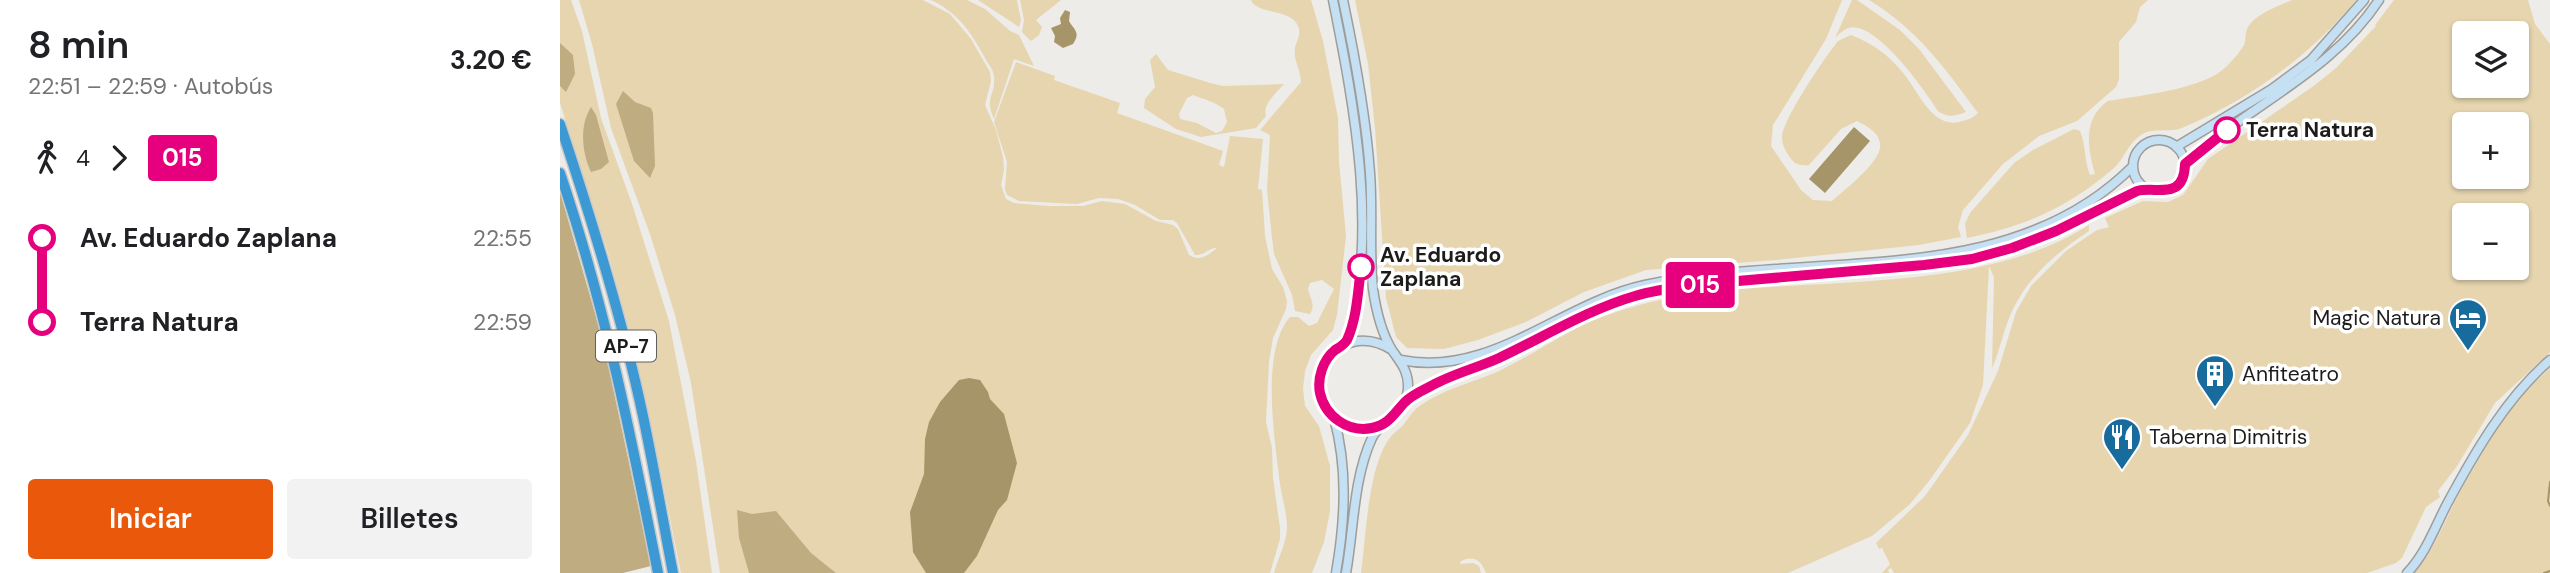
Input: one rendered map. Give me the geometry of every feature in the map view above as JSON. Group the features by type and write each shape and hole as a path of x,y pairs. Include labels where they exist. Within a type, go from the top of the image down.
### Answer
{"highway":[{"name":"AP-7","path":"560,124 600,250 627,351 643,415 673,573"},
{"name":"AP-7","path":"560,173 589,267 621,387 658,573"}],"main road":[{"path":"1333,0 1357,144 1360,195 1362,262 1352,324 1346,343"},
{"path":"1343,0 1355,60 1370,172 1373,289 1380,323 1392,351"},
{"path":"2176,147 2272,89 2311,60 2364,0"},
{"path":"2185,164 2227,130 2319,66 2357,28 2379,0"},
{"path":"1346,573 1359,484 1374,435 1393,418 1404,402 1433,385 1488,363 1586,315 1633,297 1693,285 1972,259 2012,248 2056,231 2113,201 2147,188 2164,191 2176,186 2183,176 2185,164 2176,147 2162,141 2147,144 2136,155 2133,166 2136,177 2147,188"},
{"path":"1401,360 1416,363 1448,362 1486,353 1606,297 1662,281 1912,258 1986,247 2030,233 2068,215 2106,191 2133,166"},
{"path":"1336,573 1344,500 1340,440 1334,418 1322,399 1320,377 1329,357 1346,343 1370,340 1382,344 1401,360 1407,381 1404,402"},
{"path":"2398,573 2414,557 2441,508 2515,395 2550,359"},
{"path":"1334,418 1359,429 1385,424"},
{"path":"2407,573 2422,553 2455,489"}],"shaded area":[{"path":"560,0 571,0 582,31 601,118 669,321 696,461 712,573 681,573 630,333 608,253 560,103"},
{"path":"579,0 923,0 950,14 971,39 990,72 991,81 985,105 996,130 1003,157 1001,185 1006,199 1014,203 1049,206 1083,206 1102,201 1125,204 1156,221 1173,225 1178,229 1189,255 1197,258 1204,257 1217,248 1195,255 1173,220 1160,220 1135,205 1118,199 1099,198 1077,204 1019,201 1007,195 1007,162 994,122 1016,62 1055,76 1054,80 1120,103 1117,113 1223,151 1219,165 1224,167 1230,136 1263,139 1258,189 1262,190 1265,236 1272,269 1283,287 1287,301 1273,338 1269,362 1266,422 1272,448 1280,528 1280,539 1270,573 720,573 691,383 675,315 651,237 611,128"},
{"path":"931,0 967,0 985,9 1010,31 1019,35 1034,66 1014,59 994,119 990,106 994,82 991,68 962,23"},
{"path":"978,0 1017,0 1021,20 1019,27"},
{"path":"1020,0 1061,0 1036,20 1042,27 1039,35 1031,41 1022,32 1024,20"},
{"path":"1251,0 1311,0 1323,41 1338,118 1346,236 1337,315 1333,330 1311,355 1305,371 1303,389 1305,406 1319,426 1330,466 1330,511 1324,542 1312,573 1274,573 1287,527 1275,445 1272,374 1281,332 1290,317 1298,317 1309,326 1317,323 1334,289 1322,280 1310,283 1308,289 1313,304 1310,314 1295,311 1292,295 1274,254 1267,190 1270,135 1260,130 1301,82 1295,52 1299,32 1298,26 1289,16 1260,8"},
{"path":"1355,0 1842,0 1826,39 1773,125 1771,146 1801,190 1813,200 1832,201 1876,158 1880,150 1877,135 1857,121 1841,129 1809,165 1798,164 1791,159 1782,137 1797,103 1838,41 1851,35 1880,51 1899,67 1927,107 1941,119 1959,122 1978,113 1942,65 1916,37 1869,0 2148,0 2140,7 2136,22 2119,42 2119,79 2116,87 2077,121 2039,136 2003,164 1963,210 1958,227 1961,237 1919,245 1776,260 1646,270 1584,292 1526,322 1444,349 1407,348 1396,337 1386,298 1375,128 1368,64"},
{"path":"1852,0 1857,0 1900,30 1919,49 1966,112 1952,116 1938,111 1899,59 1872,35 1859,28 1848,28 1835,38"},
{"path":"2292,0 2356,0 2319,40 2254,90 2182,128 2151,131 2141,135 2114,168 2081,193 2046,213 2008,228 1967,238 1965,224 1970,213 2014,163 2074,129 2080,131 2082,136 2090,175 2095,174 2089,134 2094,116 2100,108 2108,101 2188,86 2216,74 2240,51 2245,43 2247,29 2255,19"},
{"name":"Terra Natura","path":"2394,0 2528,0 2535,24 2550,44 2550,352 2495,403 2457,466 2438,491 2440,497 2426,507 2402,558 2396,563 2367,573 1894,573 1891,568 1889,573 1882,573 1890,564 1882,548 1879,549 1876,543 1925,496 1968,435 1998,371 2016,312 2031,286 2066,251 2097,230 2109,227 2105,218 2143,201 2168,202 2183,195 2208,159 2315,85 2336,68 2376,26"},
{"path":"1065,10 1070,12 1069,21 1076,31 1076,37 1073,44 1063,48 1054,42 1055,36 1051,28 1061,24 1060,18"},
{"path":"560,43 573,55 575,74 566,92 560,86"},
{"path":"1156,54 1168,70 1223,86 1284,84 1268,103 1266,116 1256,128 1201,137 1176,129 1144,108 1145,99 1155,87 1150,60","holes":["1193,95 1224,109 1227,122 1222,131 1216,133 1197,123 1180,119 1179,114 1187,98"]},
{"path":"623,91 635,102 651,108 653,113 655,166 650,178 634,161 616,104"},
{"path":"591,107 596,115 609,162 601,169 591,172 583,131"},
{"path":"1854,127 1870,141 1825,193 1809,179"},
{"path":"560,192 603,341 651,566 623,573 560,573"},
{"path":"2089,225 2089,231 2052,259 2022,293 2008,321 1992,368 1994,277 1989,266 1983,385 1970,423 1910,504 1872,536 1788,573 1486,573 1479,562 1470,559 1461,561 1460,564 1473,563 1479,566 1481,573 1361,573 1376,467 1391,437 1415,410 1447,391 1499,371 1583,325 1628,308 1674,297 1888,280 1995,264 2044,248"},
{"path":"2550,368 2550,573 2413,573 2433,545 2499,426 2526,390"},
{"path":"959,380 980,380 990,399 1004,414 1017,463 1007,500 998,510 977,556 964,573 926,573 913,552 910,512 924,474 925,439 929,422 940,402"},
{"path":"737,510 752,514 776,511 811,553 836,573 749,573 739,538"}],"waterway":[{"path":"2550,482 2550,506"},
{"path":"2544,573 2550,571"}],"bus line":[{"name":"015","path":"1361,267 1352,324 1346,343 1324,363 1320,377 1320,392 1325,406 1334,418 1359,429 1385,424 1400,410 1404,402 1433,385 1488,363 1606,306 1648,292 1703,284 1949,262 2012,248 2056,231 2137,191 2147,188 2158,192 2176,186 2183,176 2185,164 2227,130"}],"place":[{"name":"Terra Natura","path":"2227,130"},
{"name":"Av. Eduardo Zaplana","path":"1361,267"},
{"name":"Magic Natura","path":"2468,352"},
{"name":"Anfiteatro","path":"2215,408"},
{"name":"Taberna Dimitris","path":"2122,471"}]}
